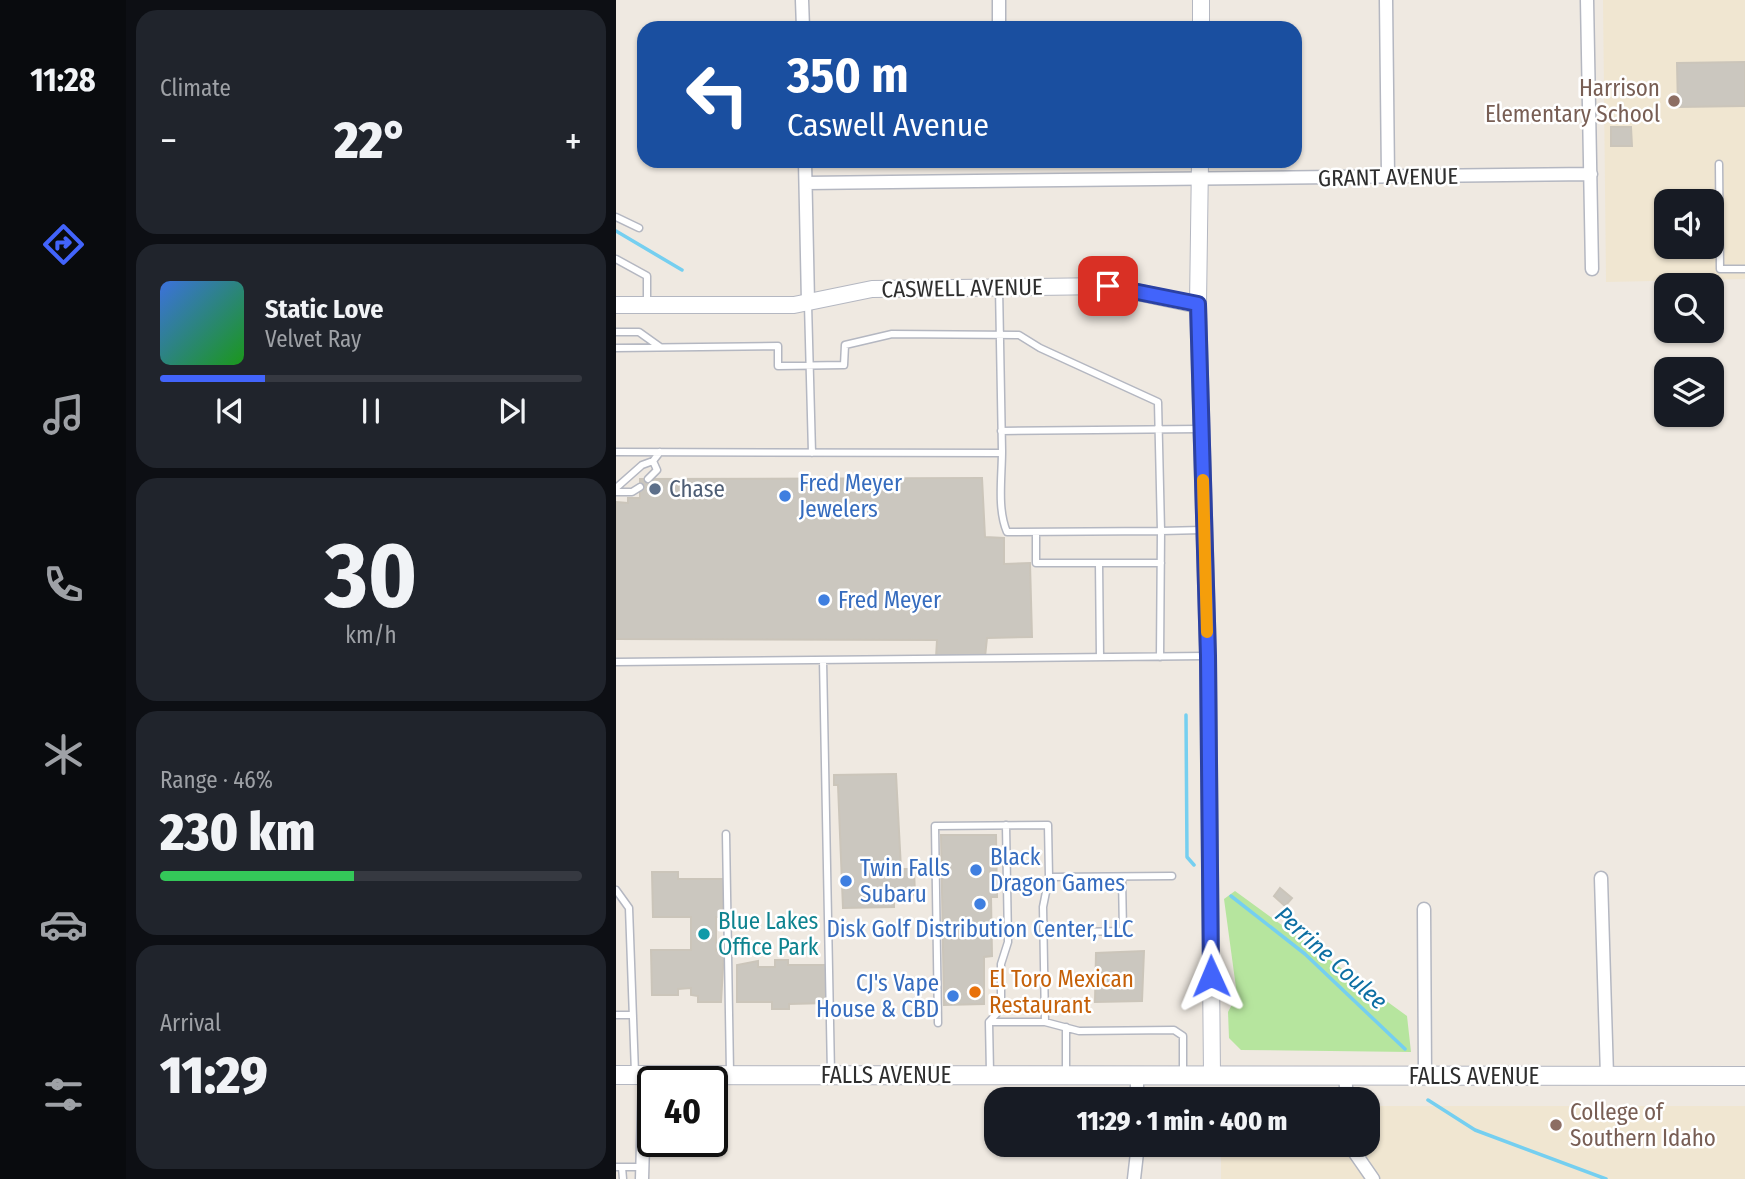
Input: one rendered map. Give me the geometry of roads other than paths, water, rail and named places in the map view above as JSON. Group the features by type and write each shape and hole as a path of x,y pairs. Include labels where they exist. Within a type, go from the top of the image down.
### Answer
{"main road":[{"name":"FALLS AVENUE","path":"616,1075 637,1075"},
{"name":"FALLS AVENUE","path":"730,1075 1745,1076"}],"street":[{"path":"802,0 803,21"},
{"path":"999,0 999,21"},
{"path":"1201,0 1201,21"},
{"path":"1387,0 1388,176"},
{"path":"1587,0 1592,269"},
{"path":"805,168 808,302"},
{"path":"1200,168 1198,304 1208,656 1212,1075"},
{"name":"GRANT AVENUE","path":"806,183 1591,174"},
{"name":"CASWELL AVENUE","path":"616,305 808,302 872,289 999,286 1108,286 1198,304"},
{"path":"1601,878 1607,1076"},
{"path":"1424,909 1425,1076"},
{"path":"1137,1075 1137,1087"},
{"path":"1345,1075 1346,1087"},
{"path":"1134,1179 1137,1157"},
{"path":"1357,1157 1373,1179"}],"lane":[{"path":"1718,164 1720,269 1745,269"},
{"path":"616,217 639,228"},
{"path":"616,259 647,276 647,306"},
{"path":"616,265 626,265"},
{"path":"999,286 1002,521 1007,533 1204,530"},
{"path":"808,302 812,453"},
{"path":"616,332 639,332 660,347"},
{"path":"616,348 778,345 778,366 844,365 845,345 892,334 1019,335 1040,348 1158,402 1160,657"},
{"path":"1002,432 1202,429"},
{"path":"616,452 1002,453"},
{"path":"616,490 642,465 653,461 660,452"},
{"path":"648,479 657,470 653,461"},
{"path":"616,490 632,492 640,487"},
{"path":"1036,532 1036,563 1161,563"},
{"path":"1099,562 1100,657"},
{"path":"616,662 1208,656"},
{"path":"823,660 831,1074"},
{"path":"990,1074 989,1022 1001,1009 1001,964 1008,942 1006,825"},
{"path":"938,1023 935,826 1006,825 1048,825 1049,877 1043,906 1045,1022"},
{"path":"726,834 730,1075"},
{"path":"1049,877 1172,876"},
{"path":"1078,932 1123,931 1122,877"},
{"path":"616,890 629,908 633,1015 639,1066"},
{"path":"616,1015 633,1015"},
{"path":"989,1022 1045,1022 1079,1031 1174,1030 1183,1036 1183,1075"},
{"path":"1066,1027 1066,1075"},
{"path":"619,1167 643,1173"},
{"path":"619,1167 623,1179"}],"waterway":[{"name":"Perrine Coulee","path":"616,231 682,270"},
{"name":"Perrine Coulee","path":"1186,715 1187,857 1194,865"},
{"name":"Perrine Coulee","path":"1231,896 1305,954 1405,1049"},
{"name":"Perrine Coulee","path":"1428,1100 1475,1130 1606,1179"}],"place":[{"name":"Harrison Elementary School","path":"1674,101"},
{"name":"Chase","path":"655,489"},
{"name":"Fred Meyer Jewelers","path":"785,496"},
{"name":"Fred Meyer","path":"824,600"},
{"name":"Black Dragon Games","path":"976,870"},
{"name":"Twin Falls Subaru","path":"846,881"},
{"name":"Disk Golf Distribution Center, LLC","path":"980,904"},
{"name":"Blue Lakes Office Park","path":"704,934"},
{"name":"El Toro Mexican Restaurant","path":"975,992"},
{"name":"CJ's Vape House & CBD","path":"953,996"},
{"name":"College of Southern Idaho","path":"1556,1125"}]}
